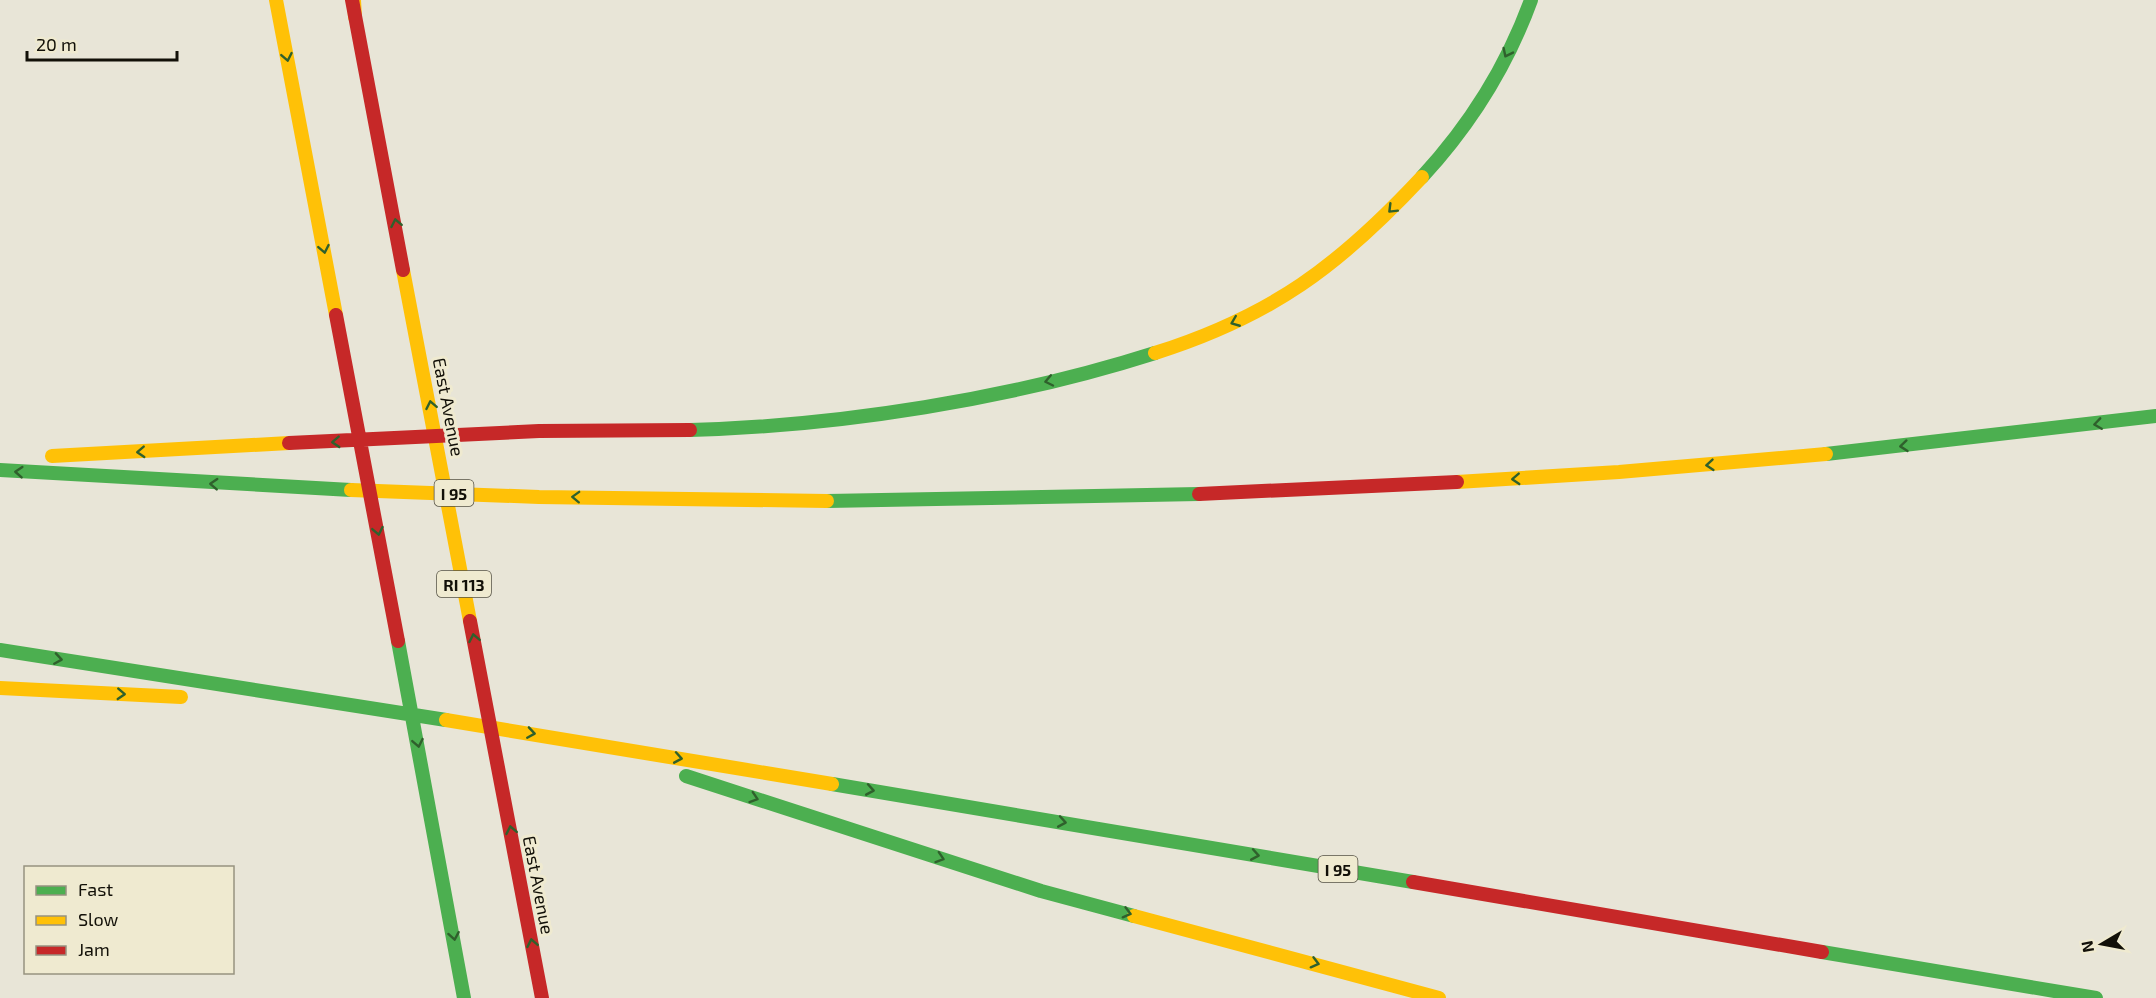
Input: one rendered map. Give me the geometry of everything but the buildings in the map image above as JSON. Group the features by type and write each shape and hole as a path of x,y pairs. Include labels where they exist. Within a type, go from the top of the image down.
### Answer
{"main road":[{"path":"276,0 444,879 464,998"},
{"name":"East Avenue","path":"353,0 542,998"},
{"path":"0,459 541,431 664,431 816,421 902,410 984,395 1129,361 1246,318 1298,289 1353,245 1429,171 1470,119 1500,67 1531,0"},
{"name":"I 95","path":"0,470 272,487 635,499 996,501 1187,496 1542,478 1896,447 2156,416"},
{"name":"I 95","path":"0,650 579,741 2096,998"},
{"path":"0,688 349,704"},
{"path":"579,741 1041,891 1439,998"}],"traffic: fast":[{"path":"1422,177 1456,137 1486,94 1511,48 1531,0"},
{"path":"690,430 806,423 925,407 1043,384 1155,353"},
{"path":"1826,454 2156,416"},
{"path":"0,470 351,490"},
{"path":"827,501 1199,494"},
{"path":"398,641 464,998"},
{"path":"0,650 446,720"},
{"path":"686,776 1041,891 1134,916"},
{"path":"832,784 1413,882"},
{"path":"1822,952 2096,998"}],"traffic: slow":[{"path":"276,0 336,315"},
{"path":"354,0 355,17"},
{"path":"1155,353 1234,322 1269,305 1301,284 1362,237 1422,177"},
{"path":"403,270 470,621"},
{"path":"52,456 289,443"},
{"path":"1457,482 1619,472 1826,454"},
{"path":"351,490 539,497 827,501"},
{"path":"0,688 181,697"},
{"path":"446,720 832,784"},
{"path":"1134,916 1439,998"}],"traffic: jam":[{"path":"352,0 403,270"},
{"path":"336,315 398,641"},
{"path":"289,443 539,431 690,430"},
{"path":"1199,494 1457,482"},
{"path":"470,621 542,998"},
{"path":"1413,882 1822,952"}]}
